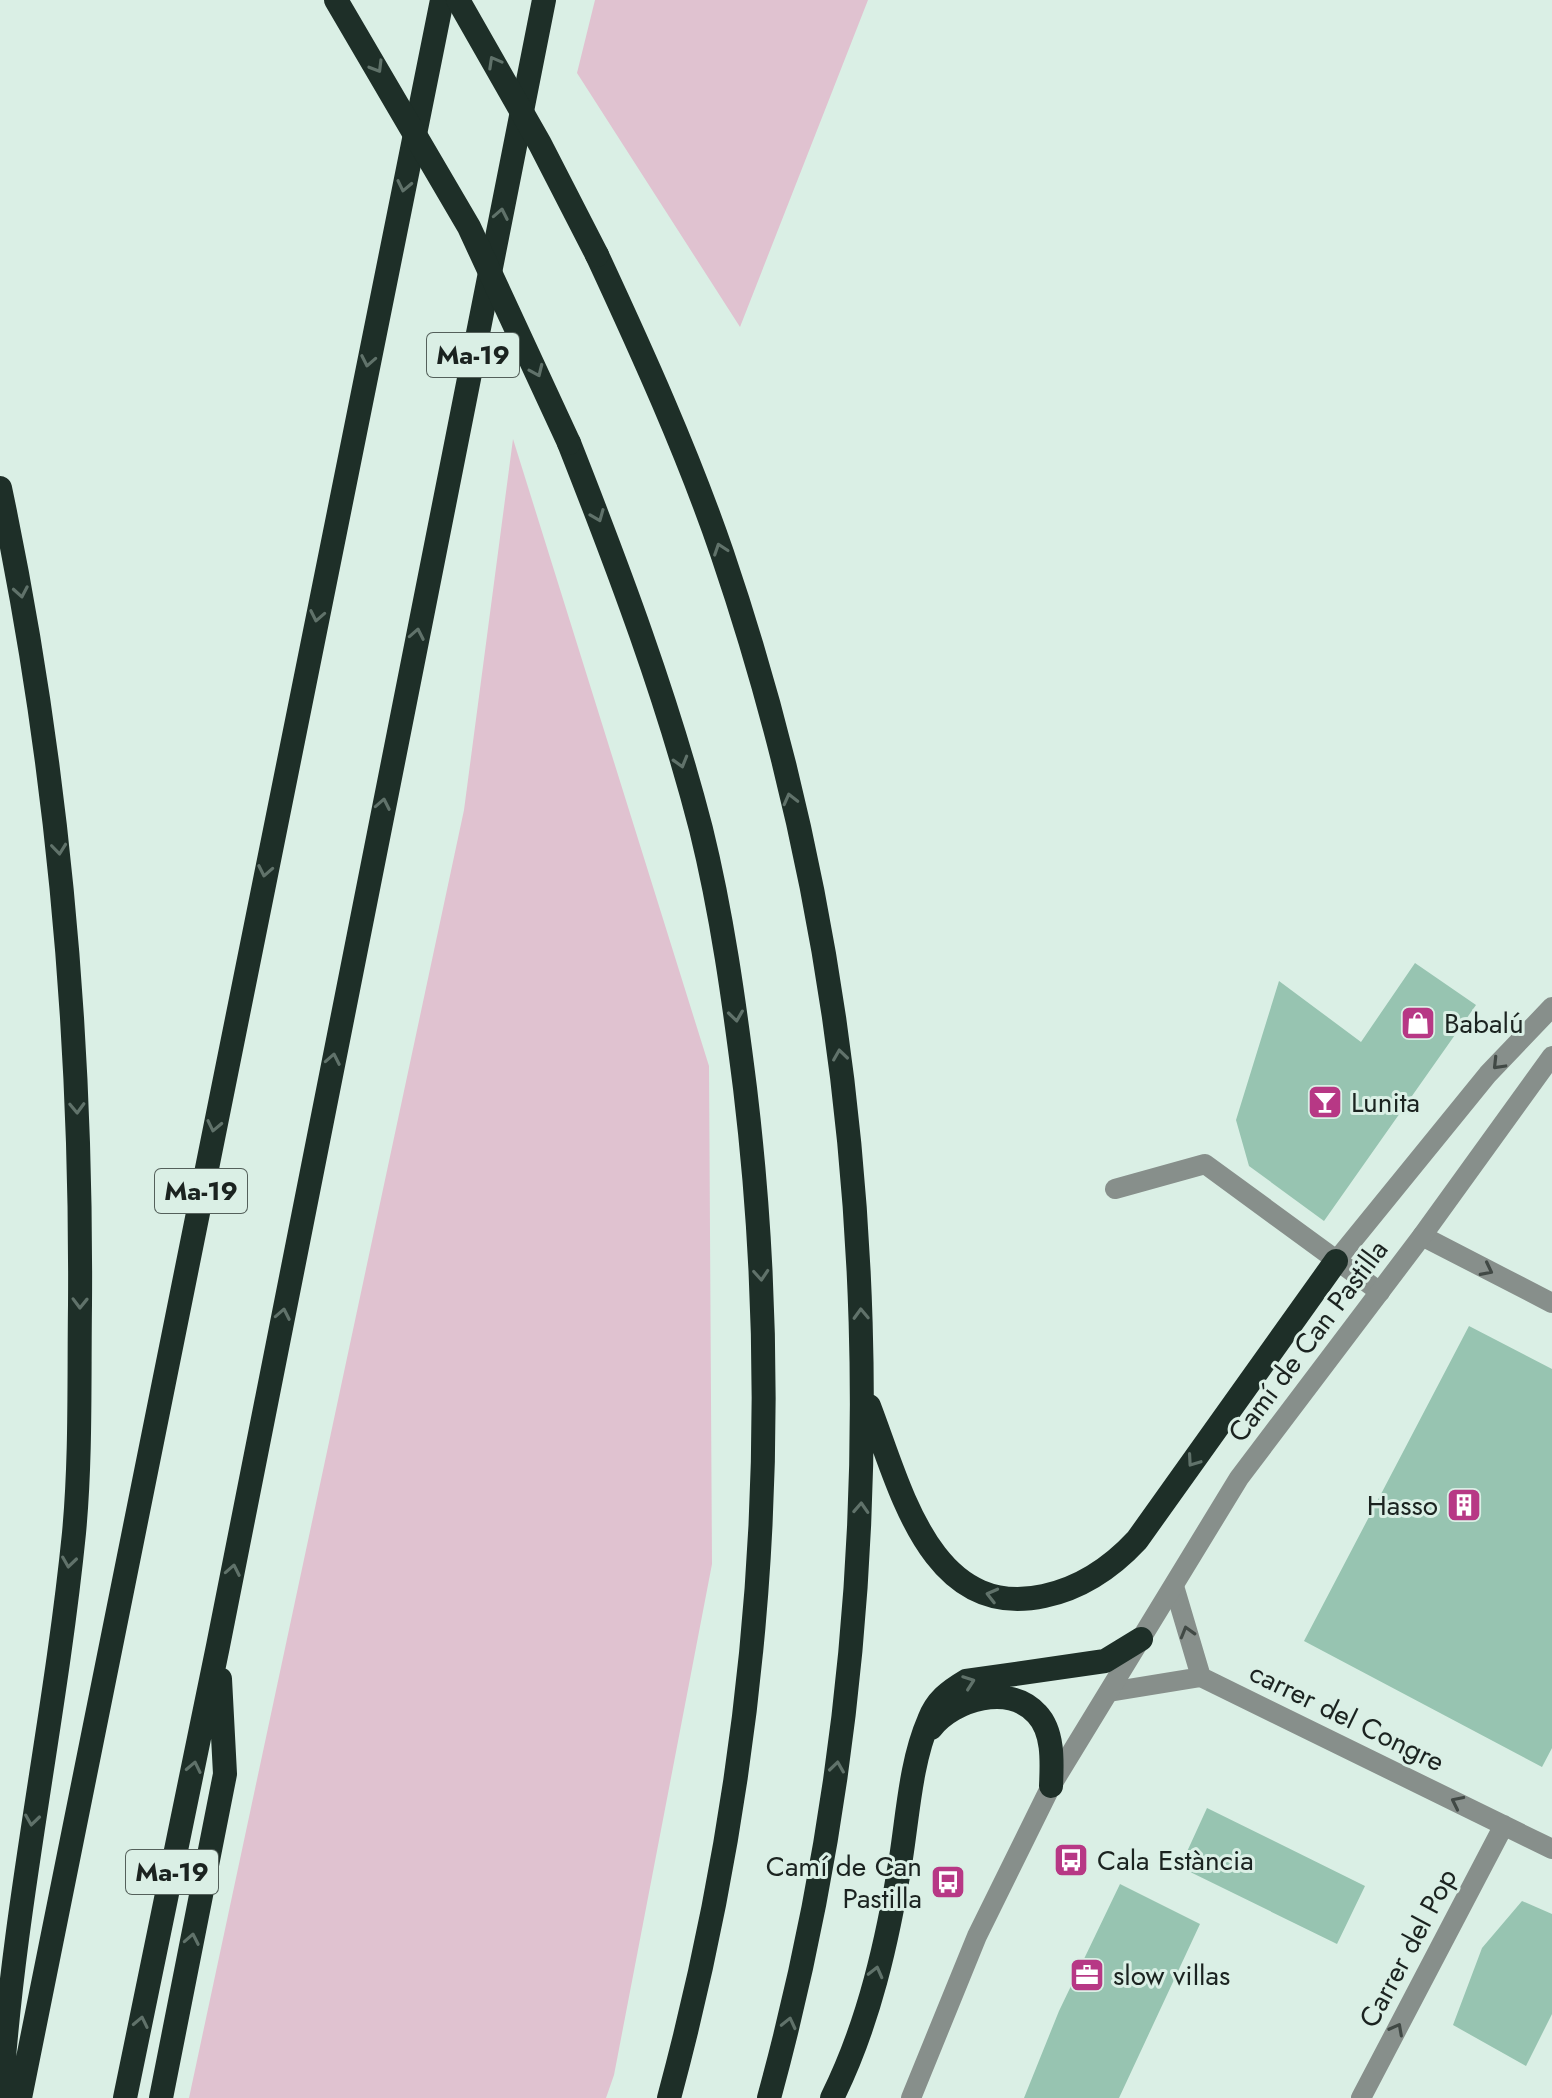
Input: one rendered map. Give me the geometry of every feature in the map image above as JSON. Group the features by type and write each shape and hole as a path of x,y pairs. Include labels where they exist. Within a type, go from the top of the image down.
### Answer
{"highway":[{"path":"336,0 469,227 569,443 621,574 701,830 722,925 753,1153 763,1294 764,1485 748,1705 712,1913 669,2098"},
{"name":"Ma-19","path":"20,2098 442,0"},
{"path":"458,0 540,144 597,255 682,447 722,553 800,838 840,1059 856,1224 864,1392 857,1580 838,1761 811,1923 769,2098"},
{"name":"Ma-19","path":"125,2098 218,1646 544,0"},
{"path":"0,488 37,681 55,810 68,943 80,1225 74,1531 8,1989 1,2098"},
{"path":"864,1392 914,1523 940,1563 975,1590 993,1596 1015,1599 1051,1595 1088,1581 1121,1557 1137,1540 1336,1261"},
{"path":"832,2098 850,2063 875,1978 894,1897 923,1740 938,1703 950,1690 966,1681 1105,1661 1141,1639"},
{"path":"161,2098 225,1774 218,1646"},
{"path":"923,1740 945,1715 971,1701 998,1697 1012,1700 1038,1714 1047,1731 1053,1757 1051,1786"}],"street":[{"path":"1336,1261 1488,1074 1552,1007"},
{"name":"Camí de Can Pastilla","path":"911,2098 977,1936 1051,1786 1239,1478 1422,1236 1552,1056"},
{"path":"1115,1189 1205,1164 1380,1292"},
{"path":"1422,1236 1552,1303"},
{"path":"1109,1692 1201,1677 1174,1586"},
{"name":"carrer del Congre","path":"1201,1677 1552,1849"},
{"name":"Carrer del Pop","path":"1361,2098 1504,1825"}],"shaded area":[{"path":"595,0 868,0 740,327 577,73"},
{"path":"513,439 709,1066 712,1564 614,2075 606,2098 189,2098 464,810"}],"building":[{"name":"Lunita","path":"1415,963 1476,1005 1324,1221 1249,1166 1236,1120 1279,981 1361,1042"},
{"name":"Hasso","path":"1469,1326 1552,1369 1552,1748 1542,1767 1304,1641"},
{"path":"1207,1808 1365,1886 1337,1944 1180,1867"},
{"path":"1120,1884 1200,1924 1119,2098 1024,2098 1059,2011"},
{"path":"1522,1901 1552,1914 1552,2014 1526,2066 1453,2025 1482,1948"}],"place":[{"name":"Babalú","path":"1418,1023"},
{"name":"Lunita","path":"1325,1102"},
{"name":"Hasso","path":"1464,1505"},
{"name":"Cala Estància","path":"1071,1860"},
{"name":"Camí de Can Pastilla","path":"948,1882"},
{"name":"slow villas","path":"1087,1975"}]}
